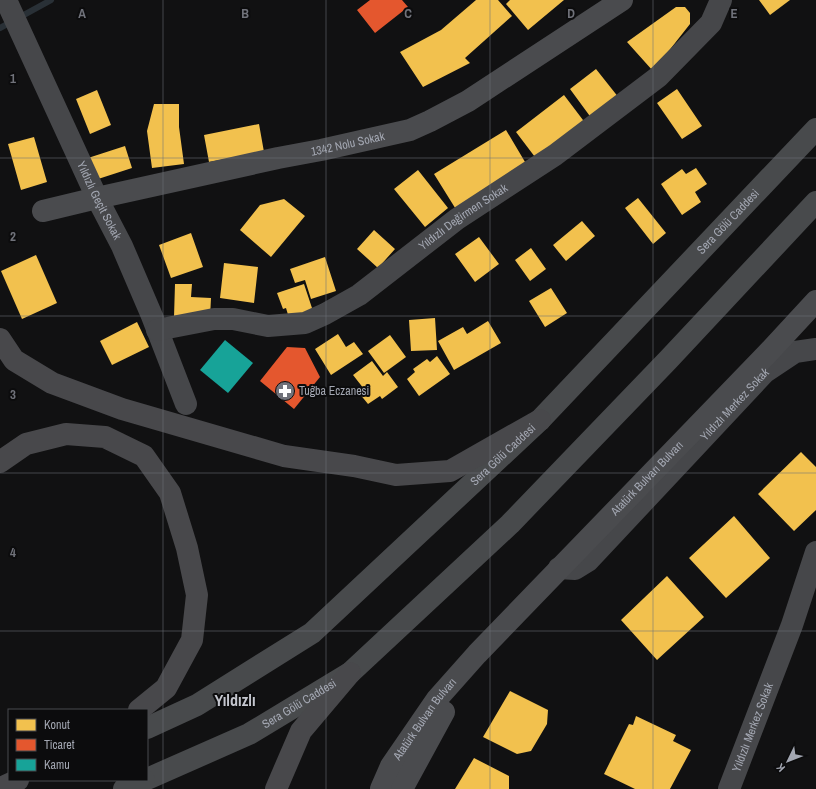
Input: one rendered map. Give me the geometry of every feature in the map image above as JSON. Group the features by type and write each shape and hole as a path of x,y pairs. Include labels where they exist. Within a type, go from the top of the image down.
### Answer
{"highway":[{"path":"0,338 14,360 52,383 122,409 284,456 354,466 396,476 450,471 540,420"},
{"path":"0,462 26,444 66,434 105,437 144,456 170,493 187,548 197,595 192,640 166,688 140,709"},
{"path":"276,789 301,731 350,673"}],"main road":[{"name":"Sera Gölü Caddesi","path":"148,728 196,705 312,633 540,420 816,129"},
{"name":"Sera Gölü Caddesi","path":"148,778 249,734 350,673 510,524 668,360 816,202"},
{"name":"Sera Gölü Caddesi","path":"124,789 142,781"}],"street":[{"name":"Yıldızlı Geçit Sokak","path":"6,0 97,198 122,246 186,404"},
{"name":"1342 Nolu Sokak","path":"43,211 410,130 468,101 622,0"},
{"name":"Yıldızlı Değirmen Sokak","path":"157,330 214,319 233,319 268,326 305,323 325,314 359,295 458,219 555,155 658,77 711,23 721,0"},
{"name":"Atatürk Bulvarı Bulvarı","path":"381,789 391,766 437,699 477,654 766,355 816,301"},
{"name":"Yıldızlı Merkez Sokak","path":"559,568 575,569 588,561 765,372 795,352 816,349"},
{"name":"Yıldızlı Merkez Sokak","path":"729,789 792,625 816,552"},
{"name":"Atatürk Bulvarı Bulvarı","path":"402,789 426,742 477,654"}],"building: Konut":[{"path":"476,0 498,0 512,16 465,58 470,63 423,87 400,52 441,30"},
{"path":"510,0 564,0 528,30 506,4"},
{"path":"759,0 790,0 770,15"},
{"path":"676,7 685,7 690,13 690,24 653,71 627,42"},
{"path":"596,69 619,98 592,119 570,89"},
{"path":"677,89 702,126 682,139 657,103"},
{"path":"97,90 111,125 90,134 76,99"},
{"path":"564,95 586,124 538,161 516,132"},
{"path":"154,104 179,104 179,127 184,164 152,168 147,131"},
{"path":"259,124 264,152 209,162 204,135"},
{"path":"506,130 528,167 457,211 434,174"},
{"path":"34,137 47,182 21,190 8,144"},
{"path":"125,146 132,168 95,180 88,158"},
{"path":"696,168 707,184 695,192 701,202 682,215 661,184 682,169 686,174"},
{"path":"418,170 448,208 425,227 394,189"},
{"path":"638,198 666,233 653,244 625,208"},
{"path":"284,199 305,216 271,257 240,230 260,205"},
{"path":"582,221 595,236 566,261 553,245"},
{"path":"374,230 395,249 378,268 357,249"},
{"path":"191,233 203,267 171,278 159,245"},
{"path":"479,237 499,264 475,282 455,254"},
{"path":"531,248 546,269 530,281 515,260"},
{"path":"36,255 57,303 22,319 1,271"},
{"path":"325,257 336,291 311,299 305,280 295,283 290,269"},
{"path":"224,263 258,267 254,303 220,298"},
{"path":"175,284 192,284 191,297 211,298 210,318 174,317"},
{"path":"304,284 313,311 289,318 286,308 283,309 277,293"},
{"path":"551,288 567,313 545,327 529,301"},
{"path":"435,318 437,350 411,351 409,320"},
{"path":"488,321 501,343 454,370 438,341 463,327 467,334"},
{"path":"137,322 149,347 112,365 100,341"},
{"path":"338,334 346,347 354,342 363,354 331,375 315,349"},
{"path":"390,335 406,357 384,373 368,351"},
{"path":"437,356 450,374 419,396 407,379 415,372 413,369 427,359 430,362"},
{"path":"372,361 383,376 387,372 398,387 382,399 380,396 368,404 359,393 364,389 353,375"},
{"path":"801,452 816,467 816,510 794,531 758,494"},
{"path":"734,516 770,558 726,598 689,558"},
{"path":"667,576 704,617 657,660 621,620"},
{"path":"510,691 548,710 547,724 531,751 517,754 483,737"},
{"path":"636,716 676,735 673,741 691,750 670,789 635,789 604,774 629,724 633,725"},
{"path":"474,758 509,776 509,789 455,789"}],"building: Ticaret":[{"path":"370,0 402,0 408,7 375,33 357,10"},
{"path":"287,347 305,348 320,377 294,409 260,381"}],"building: Kamu":[{"path":"225,340 253,363 228,393 200,370"}],"waterway":[{"path":"0,28 51,0"}],"place":[{"name":"Tuğba Eczanesi","path":"285,391"}],"district":[{"name":"Yıldızlı","path":"235,700"}]}
